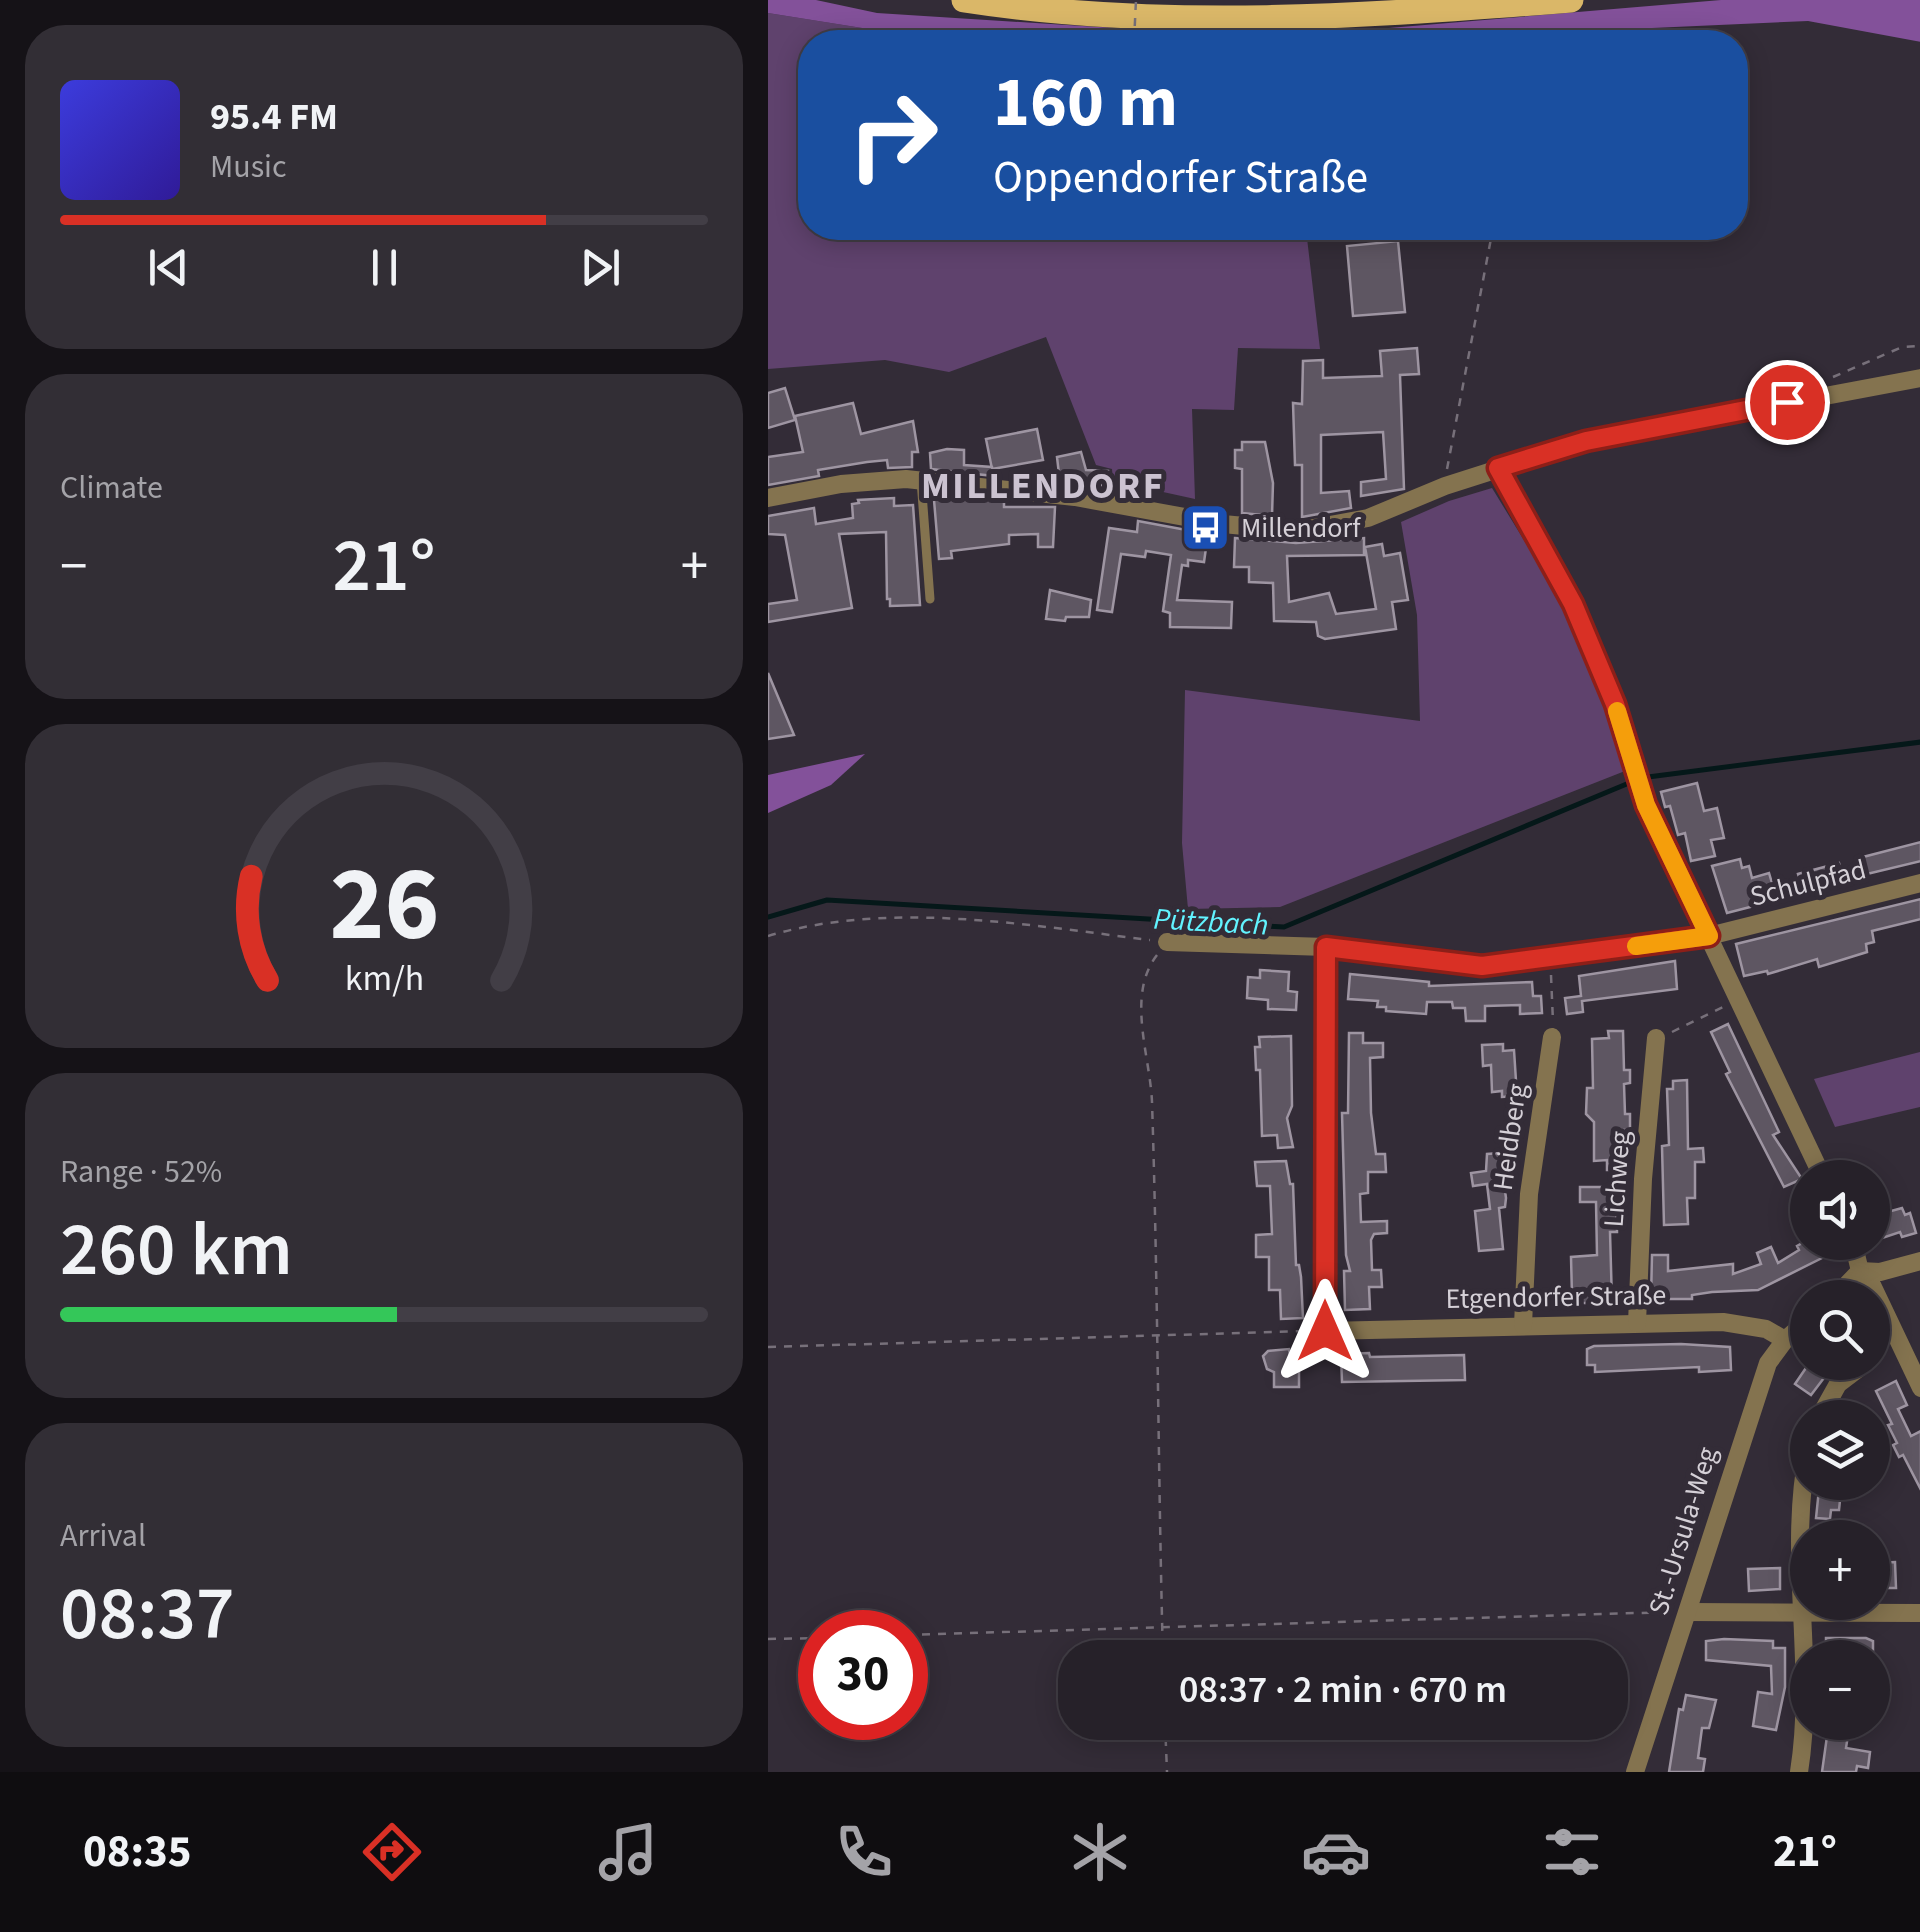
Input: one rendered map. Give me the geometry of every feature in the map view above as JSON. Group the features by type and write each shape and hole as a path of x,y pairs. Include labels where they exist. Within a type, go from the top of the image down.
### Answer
{"main road":[{"path":"964,0 1105,13 1262,17 1412,12 1571,0"}],"street":[{"path":"768,498 841,484 920,480 1075,497 1223,524 1297,532 1368,518 1445,486 1586,441 1920,378"},
{"path":"1498,468 1573,604 1615,704 1641,790 1815,1160"},
{"name":"Schulpfad","path":"1166,942 1326,947 1482,966 1709,936 1920,883"},
{"path":"1325,1331 1326,947"},
{"name":"Heidberg","path":"1523,1325 1529,1194 1552,1037"},
{"name":"Lichweg","path":"1636,1323 1642,1179 1656,1038"},
{"path":"1857,1260 1920,1388"},
{"path":"1852,1280 1860,1272 1880,1272 1920,1261"},
{"name":"Etgendorfer Straße","path":"1325,1331 1723,1322 1766,1328 1785,1340"},
{"name":"St.-Ursula-Weg","path":"1635,1772 1748,1416 1768,1362 1790,1336"},
{"path":"1890,1351 1900,1346"},
{"path":"1829,1400 1844,1380"},
{"path":"1688,1612 1790,1614"},
{"path":"1890,1613 1920,1613"},
{"path":"1799,1772 1804,1728 1801,1620"}],"lane":[{"path":"920,480 930,599"}],"path":[{"path":"1135,30 1136,0"},
{"path":"1445,486 1491,240"},
{"path":"1833,377 1902,348 1920,346"},
{"path":"768,936 799,927 896,920 974,921 1166,942"},
{"path":"1162,1640 1160,1338 1151,1078 1140,991 1149,964 1166,942"},
{"path":"1551,958 1552,1037"},
{"path":"1656,1038 1737,998"},
{"path":"768,1348 1325,1331"},
{"path":"928,1634 1688,1612"},
{"path":"768,1639 798,1638"},
{"path":"1166,1740 1167,1772"}],"shaded area":[{"path":"768,0 816,0 877,13 1145,30 875,30 768,13"},
{"path":"1721,0 1920,0 1921,42 1808,21 1608,30 1365,30"},
{"path":"768,13 875,30 798,30 798,240 1307,240 1320,349 1238,348 1234,410 1192,409 1195,499 1113,481 1112,469 1096,465 1046,337 949,372 885,360 768,369"},
{"path":"1492,488 1566,609 1609,715 1625,771 1280,907 1188,909 1182,843 1185,690 1420,721 1417,615 1401,522"},
{"path":"865,754 831,785 768,813 768,775"},
{"path":"1920,1052 1920,1107 1835,1127 1814,1079"}],"building":[{"path":"1398,241 1405,312 1353,316 1347,246"},
{"path":"1417,348 1419,374 1400,375 1404,489 1361,496 1361,482 1386,479 1383,432 1321,435 1321,493 1349,491 1351,508 1302,517 1302,465 1295,465 1293,403 1302,404 1303,361 1323,360 1323,378 1382,376 1380,351"},
{"path":"785,388 795,420 768,428 768,393"},
{"path":"853,403 861,434 913,421 918,452 912,452 912,467 888,468 887,460 867,462 818,470 819,476 768,485 768,457 803,452 795,416"},
{"path":"1037,429 1043,460 992,469 986,439"},
{"path":"1242,442 1265,442 1273,483 1272,516 1242,513 1242,469 1235,468 1235,450 1242,450"},
{"path":"964,450 964,465 992,467 994,476 931,469 930,453"},
{"path":"1081,452 1086,470 1108,471 1108,484 1089,487 1060,483 1057,457"},
{"path":"949,496 1004,502 1004,507 1055,507 1053,547 1038,547 1038,534 1009,535 1009,544 951,551 952,558 939,559 934,500"},
{"path":"894,498 894,506 913,505 920,605 890,606 886,532 839,534 852,608 768,622 768,604 797,600 785,535 768,534 768,516 814,508 816,524 853,518 852,504 859,503 858,500"},
{"path":"1138,521 1208,534 1204,562 1188,560 1188,566 1182,565 1177,600 1232,602 1231,628 1170,627 1170,613 1163,611 1171,555 1146,551 1145,557 1121,554 1112,612 1097,610 1109,528 1137,532"},
{"path":"1235,538 1296,543 1364,538 1364,555 1287,556 1289,602 1329,593 1336,614 1376,609 1365,547 1382,544 1384,556 1400,553 1408,600 1392,602 1396,629 1325,639 1318,636 1316,622 1274,621 1273,583 1249,582 1249,567 1234,567"},
{"path":"1050,590 1091,600 1089,617 1046,619"},
{"path":"768,673 794,735 768,739"},
{"path":"1697,783 1704,811 1717,808 1724,838 1711,840 1715,856 1691,861 1685,833 1678,835 1670,806 1665,807 1661,792"},
{"path":"1921,842 1921,861 1867,874 1863,857"},
{"path":"1740,859 1742,868 1749,866 1752,878 1769,873 1777,900 1727,913 1712,866"},
{"path":"1839,863 1844,881 1803,891 1798,874"},
{"path":"1921,899 1921,919 1872,931 1874,942 1866,944 1867,952 1819,967 1817,959 1768,974 1767,971 1744,976 1736,944"},
{"path":"1675,961 1677,989 1582,1001 1583,1012 1567,1014 1565,998 1581,996 1579,976"},
{"path":"1260,970 1289,972 1288,991 1297,992 1296,1010 1268,1009 1268,1000 1247,998 1248,977 1260,978"},
{"path":"1350,974 1429,982 1429,986 1532,982 1533,996 1541,996 1542,1013 1520,1014 1520,1005 1485,1006 1485,1021 1466,1021 1465,1008 1453,1008 1452,1002 1427,1002 1426,1014 1386,1011 1386,1007 1377,1007 1378,1001 1348,999"},
{"path":"1728,1024 1779,1132 1773,1135 1790,1161 1790,1184 1784,1187 1726,1074 1730,1072 1711,1032"},
{"path":"1608,1031 1623,1031 1624,1070 1630,1070 1630,1083 1624,1084 1625,1114 1630,1114 1630,1130 1624,1130 1625,1170 1607,1170 1607,1160 1594,1161 1594,1122 1586,1114 1587,1088 1593,1088 1592,1039 1609,1038"},
{"path":"1349,1033 1363,1033 1363,1043 1383,1043 1383,1057 1370,1058 1371,1113 1376,1154 1385,1154 1386,1172 1368,1172 1368,1193 1360,1194 1361,1222 1387,1221 1387,1233 1374,1234 1371,1240 1372,1270 1381,1270 1382,1287 1369,1287 1370,1309 1345,1310 1344,1271 1350,1271 1346,1255 1342,1113 1348,1113"},
{"path":"1291,1036 1292,1106 1287,1118 1293,1147 1278,1148 1277,1135 1262,1136 1260,1070 1256,1070 1255,1047 1260,1047 1259,1037"},
{"path":"1503,1044 1503,1051 1514,1050 1517,1096 1502,1097 1502,1091 1492,1092 1491,1065 1483,1066 1482,1045"},
{"path":"1687,1080 1688,1149 1703,1148 1704,1162 1695,1162 1695,1198 1687,1198 1688,1224 1664,1225 1662,1146 1669,1145 1667,1089 1673,1089 1673,1081"},
{"path":"1500,1153 1506,1198 1505,1207 1499,1208 1503,1249 1479,1251 1475,1211 1490,1209 1487,1184 1473,1186 1471,1173 1486,1171 1487,1154"},
{"path":"1286,1161 1293,1184 1296,1265 1301,1277 1303,1318 1281,1319 1280,1290 1269,1290 1269,1257 1256,1257 1256,1235 1272,1234 1270,1186 1257,1186 1255,1162"},
{"path":"1580,1187 1616,1187 1617,1232 1610,1232 1612,1303 1575,1303 1572,1296 1571,1257 1597,1255 1596,1202 1580,1202"},
{"path":"1902,1208 1905,1215 1910,1213 1916,1233 1890,1235 1890,1211"},
{"path":"1771,1247 1778,1263 1790,1256 1790,1260 1818,1260 1758,1290 1712,1292 1692,1295 1692,1299 1651,1299 1652,1255 1668,1255 1668,1271 1733,1264 1733,1274 1761,1264 1757,1253"},
{"path":"1594,1346 1730,1347 1731,1370 1699,1372 1699,1367 1595,1372 1595,1365 1587,1365 1587,1349"},
{"path":"1289,1349 1290,1359 1299,1359 1299,1387 1274,1387 1274,1372 1267,1369 1263,1356 1268,1351"},
{"path":"1369,1353 1370,1357 1464,1355 1465,1380 1342,1382 1341,1354"},
{"path":"1798,1380 1822,1380 1811,1395 1795,1384"},
{"path":"1896,1381 1907,1405 1898,1409 1911,1436 1921,1431 1921,1490 1903,1455 1899,1457 1893,1445 1897,1443 1890,1429 1890,1400 1880,1400 1876,1391"},
{"path":"1818,1500 1840,1500 1839,1510 1831,1510 1830,1519 1816,1518"},
{"path":"1890,1562 1895,1562 1896,1588 1890,1588"},
{"path":"1780,1568 1780,1589 1749,1591 1748,1569"},
{"path":"1826,1638 1871,1640 1826,1640"},
{"path":"1706,1641 1773,1641 1773,1648 1785,1648 1785,1687 1776,1730 1753,1726 1758,1692 1772,1694 1771,1666 1706,1660"},
{"path":"1686,1695 1716,1700 1709,1728 1702,1728 1698,1758 1705,1759 1703,1772 1669,1772 1679,1709 1683,1710"},
{"path":"1826,1740 1847,1740 1846,1748 1870,1752 1868,1768 1822,1772"}],"waterway":[{"name":"Pützbach","path":"1648,777 1921,742"},
{"name":"Pützbach","path":"768,917 827,900 1284,927 1629,783"}],"slow traffic":[{"path":"1617,711 1646,805 1709,936 1636,946"}],"place":[{"name":"Millendorf","path":"1206,528"}],"district":[{"name":"MILLENDORF","path":"1043,486"}],"route":[{"path":"1325,1331 1326,947 1482,966 1709,936 1646,805 1615,704 1591,643 1498,468 1586,441 1787,402"}]}
